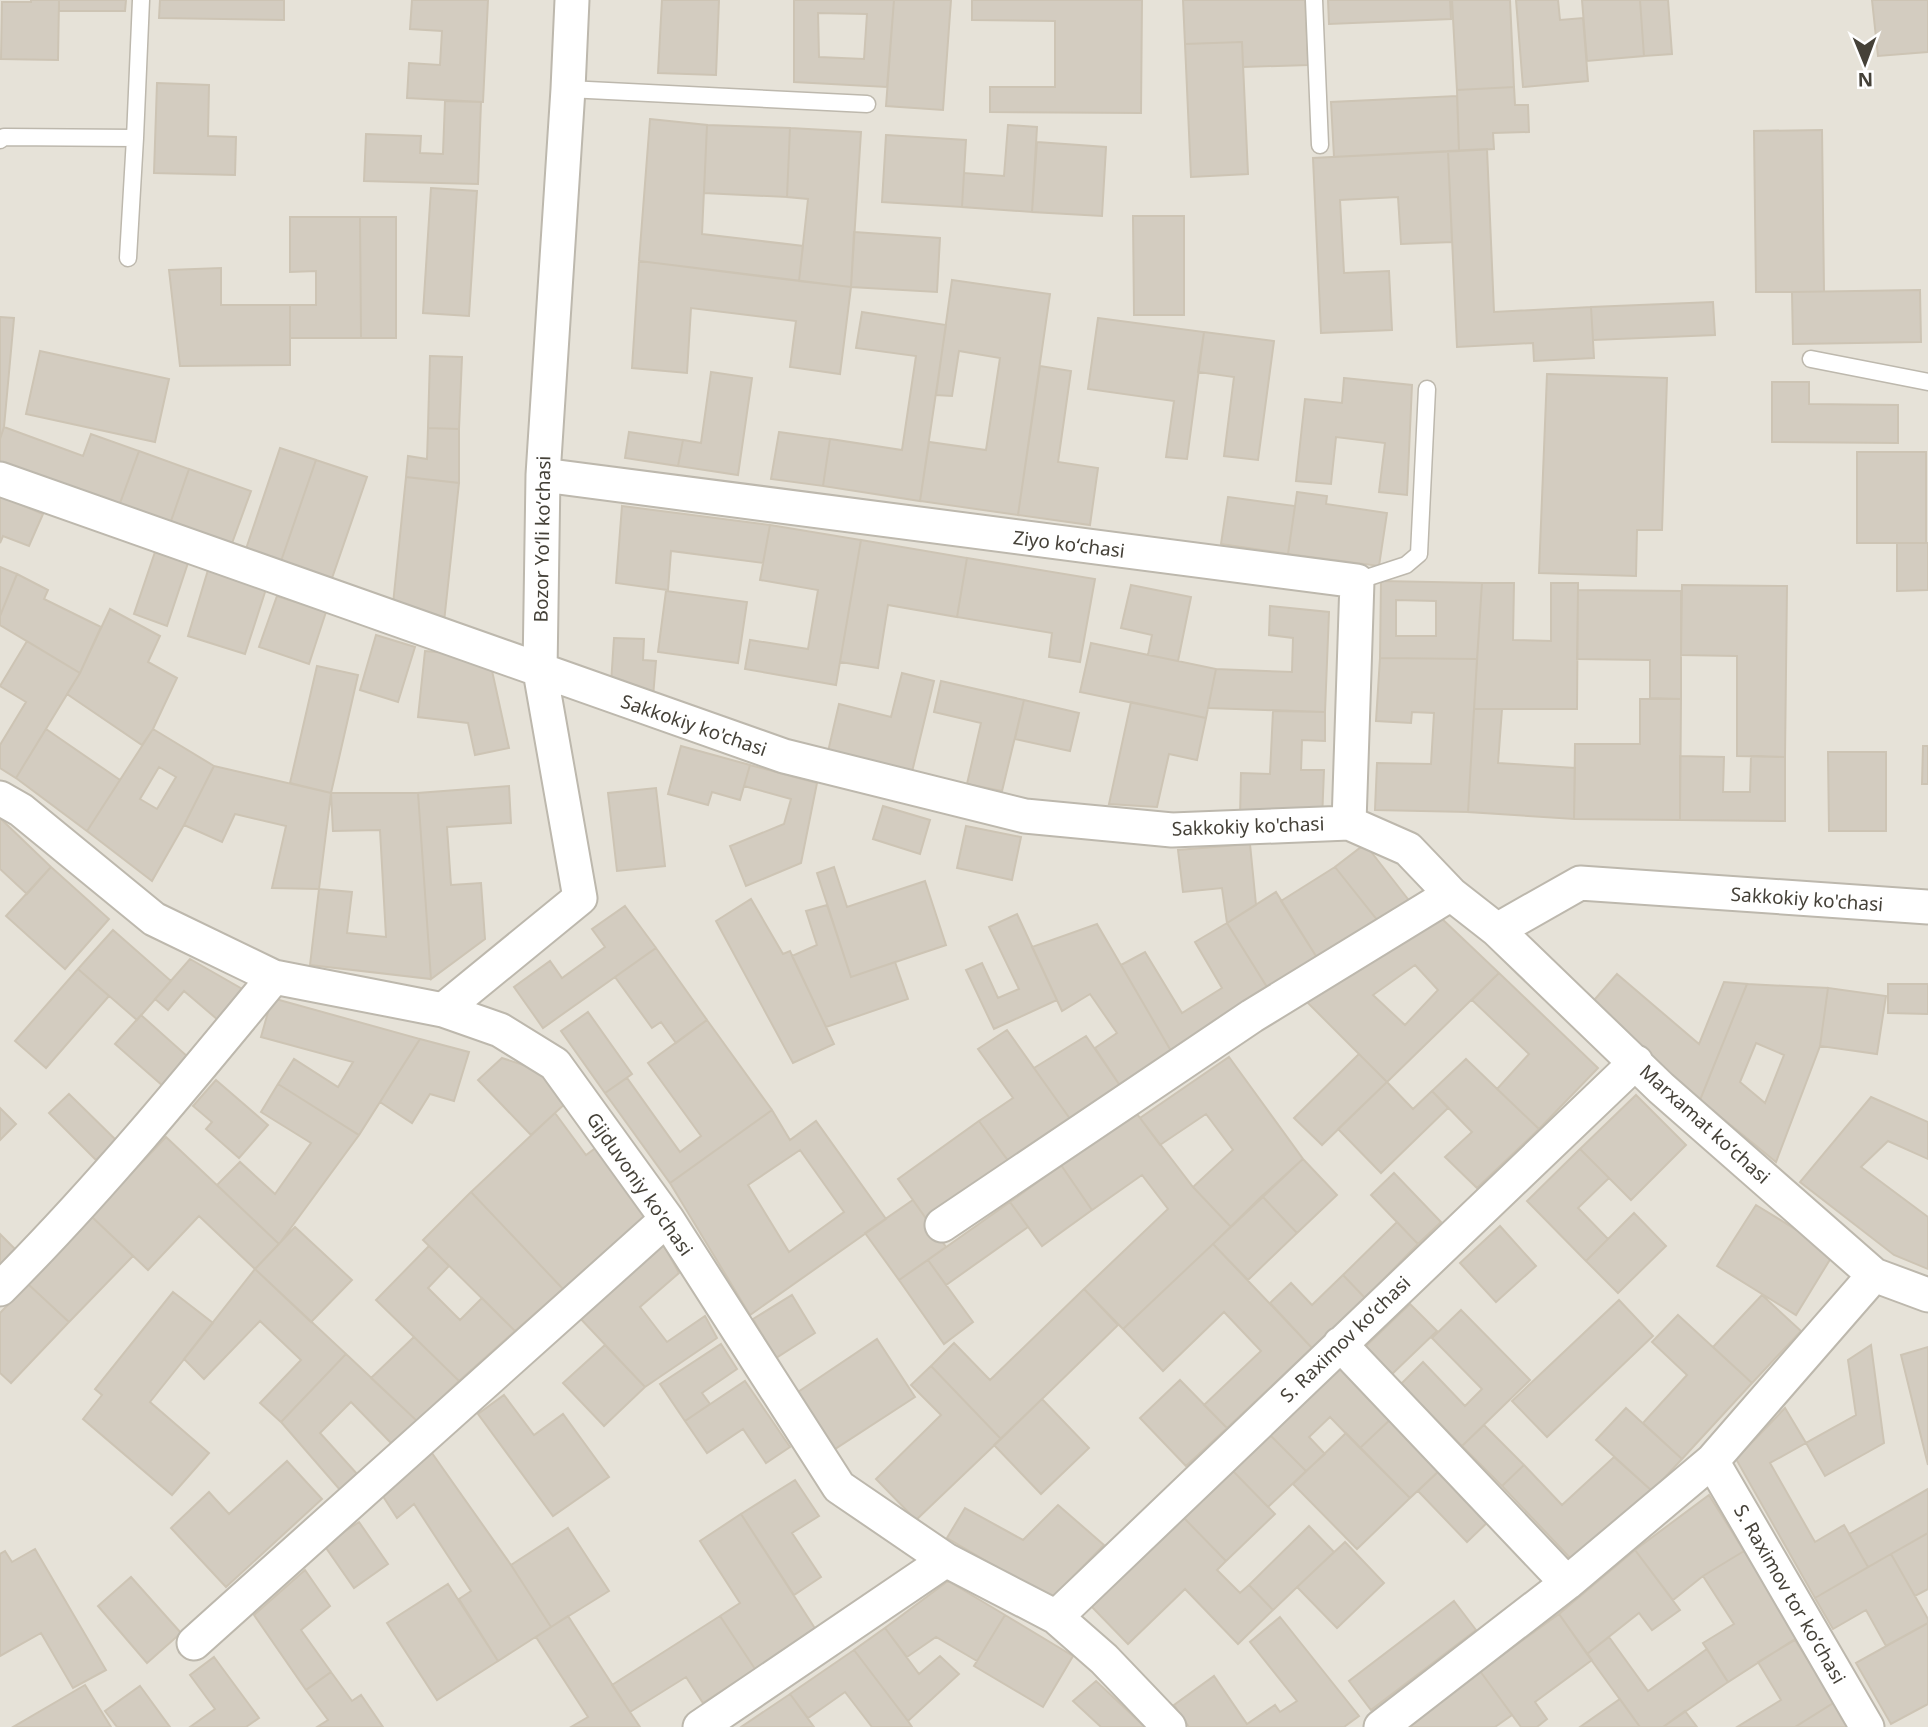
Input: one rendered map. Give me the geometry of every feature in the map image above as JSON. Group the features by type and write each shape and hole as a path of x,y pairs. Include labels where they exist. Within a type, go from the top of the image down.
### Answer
{"street":[{"name":"Bozor Yoʻli koʻchasi","path":"443,1010 580,898 540,671 543,475 572,0"},
{"name":"Ziyo koʻchasi","path":"543,475 1357,581"},
{"name":"Sakkokiy ko'chasi","path":"0,479 784,756 1024,816 1172,830 1349,822 1408,849 1451,894 1497,930 1580,883 1928,907"},
{"path":"1349,822 1357,581"},
{"name":"Gijduvoniy ko'chasi","path":"0,798 21,810 154,919 274,977 443,1010 500,1030 555,1064 667,1219 839,1487 946,1560 1056,1617 1104,1659 1169,1727"},
{"path":"942,1226 1252,1016 1451,894"},
{"name":"Marxamat koʻchasi","path":"1497,930 1661,1088 1874,1275 1928,1295"},
{"path":"0,1289 44,1245 167,1108 274,977"},
{"name":"S. Raximov koʻchasi","path":"1056,1617 1636,1062"},
{"path":"194,1643 667,1219"},
{"path":"1381,1727 1567,1583 1712,1461 1874,1275"},
{"path":"1340,1344 1567,1583"},
{"name":"S. Raximov tor koʻchasi","path":"1712,1461 1867,1727"},
{"path":"700,1727 946,1560"}],"lane":[{"path":"128,258 141,0"},
{"path":"1314,0 1320,145"},
{"path":"568,89 867,104"},
{"path":"0,140 4,137 135,138"},
{"path":"1811,359 1928,382"},
{"path":"1357,581 1406,565 1419,554 1427,389"}],"shaded area":[{"path":"0,0 1928,0 1928,1727 0,1727"}],"building":[{"path":"59,0 58,60 1,59 2,2"},
{"path":"59,0 126,0 125,11 59,11"},
{"path":"160,0 284,0 284,20 159,18"},
{"path":"412,0 488,0 483,102 407,98 409,63 440,65 442,31 410,29"},
{"path":"662,0 719,0 716,75 658,73"},
{"path":"794,0 894,0 887,87 794,82","holes":["818,13 867,14 864,59 819,57"]},
{"path":"894,0 951,0 943,110 886,106"},
{"path":"972,0 1142,0 1141,113 990,112 990,87 1055,87 1055,21 972,20"},
{"path":"1183,0 1305,0 1308,65 1243,67 1242,42 1185,44"},
{"path":"1328,0 1450,0 1451,19 1329,24"},
{"path":"1452,0 1510,0 1514,87 1457,90"},
{"path":"1516,0 1558,0 1560,20 1583,18 1588,81 1523,87"},
{"path":"1582,0 1640,0 1644,56 1587,61"},
{"path":"1640,0 1668,0 1672,54 1644,56"},
{"path":"1872,0 1928,0 1928,52 1878,56"},
{"path":"1242,42 1248,174 1191,177 1185,44"},
{"path":"157,83 209,85 208,136 236,137 235,175 154,173"},
{"path":"1514,87 1515,105 1528,105 1529,132 1493,133 1494,149 1459,151 1457,90"},
{"path":"1457,96 1459,151 1334,157 1331,102"},
{"path":"445,101 481,102 478,184 364,181 366,134 421,136 420,153 443,154"},
{"path":"650,119 707,125 702,234 803,246 799,281 639,261"},
{"path":"707,125 790,128 787,197 704,193"},
{"path":"1008,125 1037,127 1032,212 962,207 964,173 1004,176"},
{"path":"790,128 861,132 851,287 799,281 808,199 787,197"},
{"path":"1822,130 1824,292 1756,292 1754,131"},
{"path":"886,135 966,140 962,207 882,202"},
{"path":"1037,142 1106,147 1102,216 1032,212"},
{"path":"1487,149 1494,312 1591,307 1594,358 1534,361 1533,343 1457,347 1448,151"},
{"path":"1448,151 1452,242 1401,244 1398,197 1340,200 1344,273 1389,271 1392,330 1321,333 1313,158"},
{"path":"431,188 477,191 469,316 423,313"},
{"path":"1133,216 1184,216 1184,315 1134,315"},
{"path":"290,217 360,217 361,338 290,338 290,305 316,305 316,271 290,272"},
{"path":"360,217 396,217 396,338 361,338"},
{"path":"854,232 940,238 937,292 851,287"},
{"path":"639,261 851,287 840,374 790,367 796,321 691,308 687,373 632,368"},
{"path":"221,268 221,305 290,305 290,365 180,366 169,270"},
{"path":"952,280 1050,294 1018,515 920,501 929,442 986,450 1000,358 959,351 952,396 936,395"},
{"path":"1920,290 1921,342 1793,344 1792,292"},
{"path":"1713,302 1715,335 1593,340 1591,307"},
{"path":"862,312 946,325 920,501 823,486 830,439 902,450 916,356 856,348"},
{"path":"0,317 14,318 4,427 0,439"},
{"path":"1098,318 1204,332 1187,459 1166,457 1174,401 1088,389"},
{"path":"1204,332 1274,341 1258,460 1224,456 1234,377 1198,372"},
{"path":"40,351 169,379 155,442 26,414"},
{"path":"430,356 462,357 459,429 428,428"},
{"path":"1040,366 1071,371 1058,462 1098,468 1090,525 1018,515"},
{"path":"711,372 752,378 738,475 678,466 683,440 701,443"},
{"path":"1547,374 1667,378 1662,530 1637,530 1636,576 1539,573"},
{"path":"1344,378 1412,385 1407,495 1379,492 1385,443 1336,437 1331,484 1296,481 1305,399 1342,403"},
{"path":"1772,382 1809,382 1809,404 1898,405 1898,443 1772,442"},
{"path":"4,427 83,456 91,434 139,451 119,506 0,462 0,439"},
{"path":"428,428 459,429 459,483 406,477 408,456 427,459"},
{"path":"629,432 683,440 678,466 625,458"},
{"path":"779,432 830,439 823,486 771,479"},
{"path":"280,448 316,460 280,564 245,552"},
{"path":"139,451 189,469 170,524 119,506"},
{"path":"1857,452 1926,452 1926,543 1857,543"},
{"path":"316,460 367,477 331,581 280,564"},
{"path":"189,469 251,491 231,546 170,524"},
{"path":"406,477 459,483 444,622 393,604"},
{"path":"1297,492 1327,496 1326,504 1387,513 1379,566 1288,554"},
{"path":"0,496 43,514 29,546 3,536 0,543"},
{"path":"1228,497 1295,506 1288,554 1221,544"},
{"path":"622,506 770,525 763,563 671,551 668,590 616,583"},
{"path":"770,525 861,540 836,685 745,669 750,640 808,649 818,590 760,580"},
{"path":"861,540 967,558 957,617 888,605 878,668 840,662"},
{"path":"1897,543 1928,543 1928,590 1897,591"},
{"path":"155,552 188,563 167,626 134,614"},
{"path":"967,558 1095,579 1080,662 1049,657 1052,633 957,617"},
{"path":"0,567 17,574 0,616"},
{"path":"208,570 266,589 245,654 188,636"},
{"path":"17,574 48,590 44,599 101,627 80,673 0,625 0,616"},
{"path":"1381,581 1482,583 1477,659 1380,658","holes":["1396,600 1436,601 1436,636 1396,636"]},
{"path":"1482,583 1514,583 1513,640 1551,641 1551,583 1578,583 1577,709 1474,709"},
{"path":"1131,585 1191,597 1178,661 1148,655 1152,635 1121,628"},
{"path":"1682,585 1787,586 1785,757 1737,756 1737,656 1681,655"},
{"path":"1578,590 1681,591 1681,699 1650,698 1650,660 1577,659"},
{"path":"666,591 747,602 738,663 658,652"},
{"path":"277,596 326,612 309,664 259,647"},
{"path":"1270,606 1329,612 1325,712 1208,708 1216,669 1292,672 1293,638 1269,635"},
{"path":"110,609 160,636 148,662 177,678 153,729 142,745 67,694 80,673"},
{"path":"376,635 415,647 398,702 360,690"},
{"path":"614,638 644,639 643,660 656,661 653,697 611,684"},
{"path":"27,641 80,673 16,778 0,768 0,745 26,702 0,686"},
{"path":"1091,643 1216,669 1206,718 1080,692"},
{"path":"425,651 489,657 509,748 475,755 468,723 418,717"},
{"path":"1380,658 1477,659 1468,812 1375,810 1377,763 1431,764 1434,713 1412,712 1411,723 1376,721"},
{"path":"317,666 358,675 331,793 290,783"},
{"path":"902,673 934,681 911,776 827,756 839,704 891,717"},
{"path":"941,681 1024,700 1002,791 967,784 981,723 934,712"},
{"path":"1640,699 1681,699 1680,820 1574,819 1575,744 1640,744"},
{"path":"1024,700 1079,713 1070,751 1015,739"},
{"path":"1131,702 1206,718 1197,760 1169,754 1157,807 1109,804"},
{"path":"1474,709 1502,709 1498,763 1575,768 1574,819 1468,812"},
{"path":"1273,711 1325,712 1325,741 1302,740 1301,770 1324,770 1322,820 1240,817 1241,773 1270,774"},
{"path":"46,729 120,780 87,831 16,778"},
{"path":"153,729 214,766 152,881 87,831","holes":["159,767 176,777 157,809 140,799"]},
{"path":"681,746 750,765 740,800 712,792 708,805 668,794"},
{"path":"1923,746 1928,746 1928,784 1922,784"},
{"path":"1828,752 1886,752 1886,831 1829,831"},
{"path":"1680,756 1724,757 1723,792 1750,792 1751,756 1785,757 1785,821 1680,820"},
{"path":"750,765 817,783 801,863 746,886 730,846 784,824 791,799 744,786"},
{"path":"214,766 331,793 319,889 272,888 286,826 235,814 222,842 184,825"},
{"path":"509,786 511,823 447,827 451,885 481,883 485,939 431,979 418,793"},
{"path":"656,788 665,866 617,871 608,793"},
{"path":"331,793 418,793 431,979 310,965 319,889 352,892 347,933 386,937 380,830 333,831"},
{"path":"883,806 930,820 920,854 873,839"},
{"path":"0,818 51,867 27,894 0,869"},
{"path":"966,826 1021,837 1012,880 957,868"},
{"path":"1250,844 1256,905 1227,923 1222,888 1183,892 1178,850"},
{"path":"1365,844 1411,903 1382,926 1335,867"},
{"path":"51,867 109,919 65,969 6,916"},
{"path":"834,867 847,907 925,881 946,945 851,977 817,873"},
{"path":"1335,867 1382,926 1321,964 1281,901"},
{"path":"1276,892 1321,964 1272,995 1227,923"},
{"path":"751,899 783,954 790,951 834,1044 793,1063 716,921"},
{"path":"827,905 851,977 895,962 908,999 826,1027 792,956 817,945 806,911"},
{"path":"625,906 656,948 543,1028 514,987 550,961 562,978 605,947 592,929"},
{"path":"1017,914 1057,1000 994,1029 966,970 982,963 998,998 1019,989 989,927"},
{"path":"1439,916 1499,973 1387,1082 1304,999","holes":["1415,965 1438,990 1405,1025 1373,995"]},
{"path":"1227,923 1272,995 1174,1056 1121,965 1145,952 1182,1013 1222,988 1195,942"},
{"path":"1097,924 1174,1056 1123,1090 1095,1048 1117,1033 1090,994 1062,1011 1032,947"},
{"path":"113,930 171,981 137,1020 78,969"},
{"path":"656,948 707,1020 676,1043 661,1022 652,1028 615,977"},
{"path":"190,959 244,990 218,1020 184,991 168,1010 155,999"},
{"path":"78,969 109,996 46,1068 15,1041"},
{"path":"1499,973 1598,1068 1539,1129 1497,1089 1529,1054 1472,1000"},
{"path":"1617,974 1699,1044 1724,982 1747,984 1700,1100 1589,1006"},
{"path":"1747,984 1828,988 1820,1046 1776,1162 1700,1100","holes":["1756,1043 1784,1055 1765,1103 1740,1082"]},
{"path":"1888,984 1928,984 1928,1014 1888,1013"},
{"path":"1828,988 1886,996 1877,1054 1820,1046"},
{"path":"272,998 420,1039 359,1135 278,1084 294,1059 338,1087 353,1062 261,1037"},
{"path":"588,1012 632,1074 605,1093 561,1031"},
{"path":"141,1015 188,1057 163,1086 115,1044"},
{"path":"707,1020 772,1110 670,1183 605,1093 627,1078 680,1152 701,1136 648,1063"},
{"path":"1007,1030 1073,1123 1012,1166 979,1121 1013,1098 978,1049"},
{"path":"1086,1036 1123,1090 1073,1123 1034,1068"},
{"path":"420,1039 469,1052 454,1101 430,1094 412,1123 380,1102"},
{"path":"1359,1054 1387,1082 1322,1145 1294,1118"},
{"path":"1229,1057 1303,1159 1231,1227 1193,1187 1233,1150 1206,1114 1160,1145 1140,1118"},
{"path":"502,1058 539,1070 568,1101 531,1135 478,1080"},
{"path":"1466,1059 1539,1129 1477,1188 1445,1157 1472,1132 1432,1091"},
{"path":"216,1080 268,1125 239,1158 206,1129 212,1122 193,1106"},
{"path":"1387,1082 1413,1109 1432,1091 1448,1108 1381,1173 1338,1129"},
{"path":"278,1084 359,1135 279,1244 217,1185 240,1162 275,1194 311,1143 261,1112"},
{"path":"69,1094 116,1140 96,1160 49,1113"},
{"path":"1636,1095 1686,1145 1631,1200 1580,1149"},
{"path":"1871,1097 1928,1122 1928,1159 1888,1141 1861,1167 1928,1217 1928,1269 1894,1255 1800,1182"},
{"path":"0,1108 16,1124 0,1140"},
{"path":"772,1110 790,1140 816,1121 886,1219 750,1315 670,1183","holes":["800,1150 844,1212 789,1252 748,1185"]},
{"path":"555,1113 586,1155 597,1147 647,1215 563,1289 471,1192"},
{"path":"1137,1114 1193,1187 1231,1227 1123,1329 1084,1289 1168,1209 1142,1175 1092,1210 1061,1165"},
{"path":"979,1121 1012,1166 930,1224 898,1179"},
{"path":"166,1137 279,1244 255,1269 199,1216 148,1270 91,1216"},
{"path":"1580,1149 1609,1178 1578,1208 1608,1239 1586,1261 1527,1201"},
{"path":"1303,1159 1337,1195 1297,1233 1262,1196"},
{"path":"1061,1165 1092,1210 1042,1246 1010,1202"},
{"path":"1394,1173 1441,1222 1418,1244 1371,1195"},
{"path":"471,1192 563,1289 515,1331 423,1240"},
{"path":"1262,1196 1297,1233 1248,1280 1213,1244"},
{"path":"913,1200 946,1247 899,1280 865,1233"},
{"path":"1010,1202 1028,1227 946,1285 928,1260"},
{"path":"1756,1205 1834,1253 1796,1315 1717,1266"},
{"path":"1634,1213 1666,1246 1618,1293 1586,1261"},
{"path":"91,1216 133,1256 69,1322 28,1284"},
{"path":"1397,1222 1418,1244 1365,1298 1343,1275"},
{"path":"1500,1226 1536,1266 1496,1302 1460,1263"},
{"path":"295,1227 352,1280 311,1322 255,1269"},
{"path":"0,1234 15,1249 0,1264"},
{"path":"662,1242 679,1273 640,1307 667,1342 705,1316 717,1338 645,1387 578,1316"},
{"path":"1213,1244 1312,1348 1227,1428 1204,1405 1261,1351 1224,1312 1163,1371 1123,1329"},
{"path":"429,1246 449,1266 428,1288 460,1320 482,1298 515,1331 459,1381 376,1300"},
{"path":"928,1260 973,1322 944,1344 899,1280"},
{"path":"255,1269 346,1354 281,1422 260,1403 301,1360 260,1321 204,1379 184,1359"},
{"path":"1343,1275 1365,1298 1312,1348 1270,1303 1291,1283 1312,1305"},
{"path":"28,1284 69,1322 11,1383 0,1373 0,1313"},
{"path":"1084,1289 1118,1325 1001,1439 931,1366 954,1343 990,1380"},
{"path":"173,1292 213,1323 150,1402 209,1453 172,1495 83,1419 102,1395 95,1389"},
{"path":"792,1295 815,1333 776,1358 753,1319"},
{"path":"1762,1295 1801,1331 1752,1383 1713,1347"},
{"path":"1619,1300 1653,1336 1547,1437 1512,1401"},
{"path":"1410,1304 1437,1331 1391,1375 1364,1348"},
{"path":"1461,1310 1530,1380 1462,1446 1401,1384 1423,1362 1465,1406 1482,1389 1432,1338"},
{"path":"1678,1315 1752,1383 1682,1459 1643,1423 1687,1375 1652,1342"},
{"path":"414,1337 459,1381 417,1421 371,1378"},
{"path":"877,1339 915,1397 835,1449 798,1392"},
{"path":"721,1344 737,1369 702,1393 710,1404 685,1421 660,1384"},
{"path":"605,1345 645,1387 604,1426 563,1383"},
{"path":"1871,1345 1884,1443 1825,1476 1806,1443 1856,1415 1848,1360"},
{"path":"1928,1347 1928,1465 1901,1355"},
{"path":"346,1354 417,1421 392,1444 351,1402 320,1433 358,1475 341,1491 281,1422"},
{"path":"1342,1364 1393,1417 1360,1448 1330,1417 1309,1437 1325,1454 1306,1471 1269,1434"},
{"path":"931,1366 1001,1439 916,1520 876,1479 941,1415 911,1385"},
{"path":"1180,1380 1227,1428 1186,1466 1140,1418"},
{"path":"745,1381 790,1447 766,1463 743,1429 707,1453 685,1421"},
{"path":"504,1395 534,1435 563,1414 609,1477 553,1516 478,1414"},
{"path":"1042,1399 1089,1448 1041,1494 994,1445"},
{"path":"1626,1408 1682,1459 1652,1491 1596,1440"},
{"path":"1785,1408 1806,1443 1770,1463 1815,1542 1844,1525 1868,1567 1815,1598 1736,1459"},
{"path":"1393,1417 1442,1468 1410,1498 1360,1448"},
{"path":"1484,1425 1524,1465 1502,1486 1462,1446"},
{"path":"1346,1433 1410,1498 1357,1549 1293,1484"},
{"path":"1269,1434 1306,1471 1268,1507 1232,1470"},
{"path":"427,1446 551,1627 498,1661 459,1599 471,1591 414,1504 397,1518 377,1487"},
{"path":"1614,1457 1652,1491 1574,1562 1502,1486 1524,1465 1562,1505"},
{"path":"287,1461 322,1499 226,1587 171,1528 209,1492 229,1514"},
{"path":"1442,1468 1492,1518 1467,1542 1418,1491"},
{"path":"1232,1470 1275,1514 1226,1561 1183,1517"},
{"path":"795,1480 819,1516 792,1533 821,1577 794,1595 741,1514"},
{"path":"1928,1489 1928,1533 1868,1567 1849,1534"},
{"path":"1709,1495 1744,1551 1703,1576 1673,1600 1635,1550"},
{"path":"1058,1505 1104,1545 1051,1599 947,1538 965,1508 1023,1540"},
{"path":"741,1514 816,1630 755,1669 720,1616 740,1603 700,1541"},
{"path":"1183,1517 1226,1561 1217,1570 1240,1593 1249,1585 1273,1610 1238,1644 1185,1589 1128,1644 1091,1606"},
{"path":"359,1522 388,1564 354,1588 324,1545"},
{"path":"1309,1526 1334,1552 1273,1610 1249,1585"},
{"path":"568,1528 609,1591 551,1627 511,1565"},
{"path":"1928,1533 1928,1589 1915,1596 1891,1554"},
{"path":"1345,1542 1384,1583 1337,1628 1297,1587"},
{"path":"35,1549 106,1670 73,1688 41,1633 0,1656 0,1554 5,1551 12,1562"},
{"path":"1635,1550 1680,1610 1652,1630 1639,1613 1587,1654 1559,1614"},
{"path":"1744,1551 1798,1637 1728,1682 1703,1643 1734,1624 1703,1576"},
{"path":"1891,1554 1928,1623 1886,1646 1866,1610 1833,1629 1815,1598"},
{"path":"305,1570 330,1606 301,1630 331,1672 306,1690 254,1615"},
{"path":"131,1577 181,1633 147,1663 98,1606"},
{"path":"948,1581 1005,1615 977,1661 936,1637 907,1657 885,1628"},
{"path":"448,1584 498,1661 437,1700 387,1623"},
{"path":"1454,1601 1476,1630 1371,1710 1349,1681"},
{"path":"1559,1614 1592,1660 1535,1702 1547,1719 1537,1727 1521,1727 1480,1671"},
{"path":"1005,1615 1073,1656 1043,1707 974,1666"},
{"path":"568,1616 640,1727 571,1727 588,1717 536,1637"},
{"path":"720,1616 755,1669 703,1703 686,1677 630,1712 612,1685"},
{"path":"1280,1617 1359,1716 1344,1727 1189,1727 1174,1705 1214,1676 1247,1724 1275,1705 1280,1712 1297,1701 1250,1642"},
{"path":"1928,1623 1928,1704 1891,1724 1856,1663"},
{"path":"885,1628 919,1674 940,1656 959,1674 908,1721 854,1650"},
{"path":"1609,1637 1648,1691 1707,1649 1728,1682 1663,1727 1640,1727 1587,1654"},
{"path":"1795,1640 1835,1702 1795,1727 1737,1727 1781,1700 1758,1662"},
{"path":"854,1650 912,1727 872,1727 845,1692 808,1718 790,1694"},
{"path":"214,1657 259,1718 246,1727 190,1727 215,1709 190,1675"},
{"path":"1480,1671 1512,1715 1495,1727 1404,1727"},
{"path":"331,1672 352,1701 361,1695 383,1727 317,1727 328,1720 306,1690"},
{"path":"1096,1681 1145,1727 1101,1727 1073,1701"},
{"path":"85,1685 111,1727 13,1727"},
{"path":"140,1686 170,1727 117,1727 105,1711"},
{"path":"790,1694 814,1727 741,1727"},
{"path":"1620,1699 1640,1727 1580,1727"},
{"path":"1835,1702 1850,1727 1795,1727"},
{"path":"1685,1711 1697,1727 1663,1727"}]}
